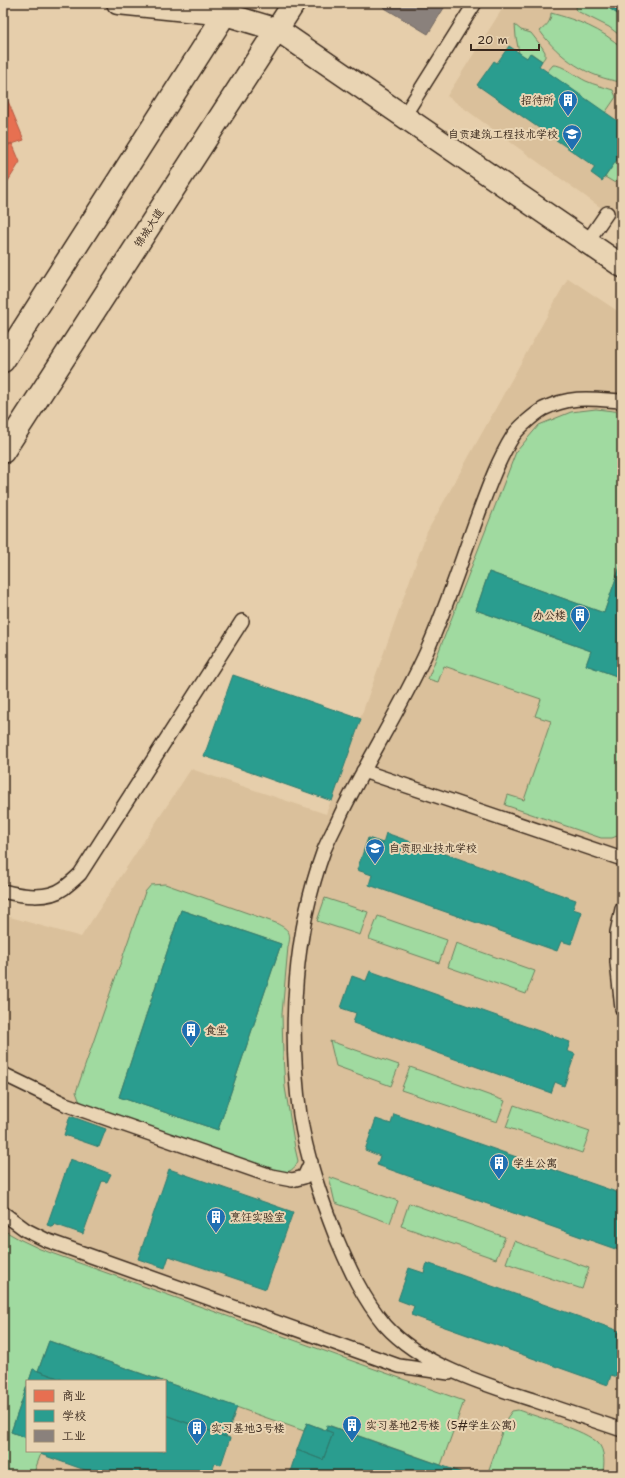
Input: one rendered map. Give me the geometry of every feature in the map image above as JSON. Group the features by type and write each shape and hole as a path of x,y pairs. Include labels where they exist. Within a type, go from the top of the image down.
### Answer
{"main road":[{"path":"118,3 228,8 278,30 622,266"},
{"name":"锦城大道","path":"3,452 278,30 294,3"},
{"path":"3,361 228,8"}],"lane":[{"path":"404,116 475,3"},
{"path":"587,242 607,213"},
{"path":"622,401 573,399 540,410 515,432 494,471 450,593 427,651 399,708 363,771 324,849 305,915 298,955 294,1022 294,1060 301,1118 311,1162 326,1213 356,1283 386,1326 424,1357 502,1390 622,1430"},
{"path":"3,891 44,896 63,889 80,874 242,621"},
{"path":"363,771 622,859"},
{"path":"622,909 617,932 617,954 622,1009"},
{"path":"3,1074 65,1104 270,1176 292,1180 304,1177 311,1162"},
{"path":"3,1213 26,1230 46,1240 399,1366 463,1374"}],"shaded area":[{"name":"自贡建筑工程技术学校","path":"506,3 622,3 622,223 447,96"},
{"name":"自贡职业技术学校","path":"568,278 622,314 622,1475 3,1475 3,915 81,937 191,769 326,814 427,532"}],"green space":[{"path":"577,3 596,3 601,6 603,4 622,17 622,37 609,27 577,11"},
{"path":"551,13 598,30 622,48 622,82 610,80 587,71 576,65 556,50 540,31 549,21"},
{"path":"515,25 521,30 531,33 542,47 545,52 545,57 542,61 531,53 527,58 519,53"},
{"path":"553,65 557,65 589,82 613,90 616,97 605,113 547,72"},
{"path":"620,150 622,151 622,173 615,183 605,177 618,158 616,156"},
{"path":"596,409 622,412 622,561 604,613 489,572 476,610 591,651 586,665 622,678 622,684 618,695 622,696 622,834 612,838 601,838 505,805 508,795 524,800 551,721 535,716 541,699 444,666 438,682 428,679 516,452 539,425 571,412"},
{"path":"165,884 276,923 288,932 290,938 282,1014 283,1055 285,1087 298,1161 295,1167 289,1171 280,1173 86,1106 79,1100 76,1092 145,892 151,885","holes":["181,910 281,944 218,1130 119,1097"]},
{"path":"325,898 368,912 360,935 317,921"},
{"path":"378,916 447,940 439,963 369,939"},
{"path":"456,943 535,971 526,994 448,967"},
{"path":"330,1041 399,1065 391,1086 336,1066"},
{"path":"410,1067 505,1101 497,1122 401,1090"},
{"path":"514,1105 590,1131 582,1153 506,1127"},
{"path":"329,1177 398,1201 390,1223 335,1203"},
{"path":"409,1203 505,1237 496,1259 401,1226"},
{"path":"3,1230 40,1249 464,1401 441,1465 328,1425 326,1430 307,1423 304,1431 166,1382 166,1380 160,1380 49,1341 38,1371 33,1369 29,1380 26,1380 26,1389 11,1432 26,1438 26,1452 42,1452 33,1475 3,1475"},
{"path":"514,1241 589,1268 582,1289 506,1263"},
{"path":"518,1410 560,1424 592,1438 598,1443 602,1450 604,1467 602,1475 487,1475 507,1418 512,1411"}],"building: 商业":[{"path":"3,89 24,140 3,147"},
{"path":"12,143 20,162 3,189 3,146"}],"building: 学校":[{"path":"596,3 622,3 622,17 603,4 601,6"},
{"name":"招待所","path":"509,46 527,58 530,53 542,61 539,66 622,124 622,151 620,150 616,156 619,157 602,181 591,173 595,167 477,85 494,61 497,63"},
{"name":"办公楼","path":"622,561 622,678 586,665 591,651 476,610 489,572 604,613"},
{"path":"233,675 361,719 332,801 204,756"},
{"path":"386,833 576,900 573,909 582,912 571,944 561,941 557,951 369,885 372,875 357,870 368,838 383,843"},
{"name":"食堂","path":"181,910 281,944 218,1130 119,1097"},
{"path":"370,971 570,1042 567,1051 575,1054 564,1086 555,1082 551,1093 353,1023 356,1013 341,1008 352,976 366,981"},
{"name":"学生公寓","path":"394,1114 622,1194 621,1251 377,1165 380,1156 365,1150 376,1119 391,1124"},
{"path":"70,1116 106,1129 99,1147 64,1135"},
{"path":"70,1159 111,1174 107,1182 102,1181 83,1234 54,1224 53,1227 47,1225"},
{"name":"烹饪实验室","path":"169,1169 293,1212 266,1289 169,1256 165,1268 138,1259"},
{"path":"427,1263 622,1332 621,1378 611,1375 608,1385 411,1315 414,1306 398,1300 409,1268 424,1273"},
{"path":"49,1341 159,1380 64,1380 38,1371"},
{"path":"33,1369 63,1380 29,1380"},
{"path":"166,1382 237,1407 226,1437 166,1415"},
{"path":"26,1389 26,1438 11,1432"},
{"name":"实习基地3号楼","path":"166,1415 230,1438 221,1465 215,1463 211,1475 99,1475 40,1454 41,1452 166,1452"},
{"path":"307,1423 333,1433 323,1460 297,1450"},
{"name":"实习基地2号楼（5#学生公寓）","path":"327,1425 471,1475 289,1475 297,1450 323,1460 333,1433 326,1430"}],"building: 工业":[{"path":"385,3 447,3 428,34 383,7"}],"place":[{"name":"招待所","path":"568,117"},
{"name":"自贡建筑工程技术学校","path":"572,151"},
{"name":"办公楼","path":"580,632"},
{"name":"自贡职业技术学校","path":"375,865"},
{"name":"食堂","path":"191,1047"},
{"name":"学生公寓","path":"499,1180"},
{"name":"烹饪实验室","path":"216,1234"},
{"name":"实习基地2号楼（5#学生公寓）","path":"352,1442"},
{"name":"实习基地3号楼","path":"197,1445"}]}
